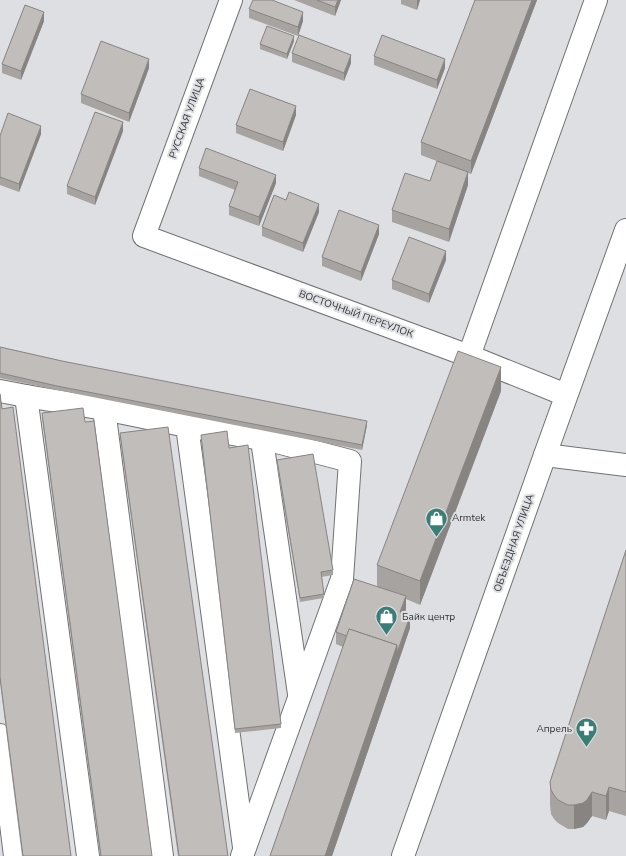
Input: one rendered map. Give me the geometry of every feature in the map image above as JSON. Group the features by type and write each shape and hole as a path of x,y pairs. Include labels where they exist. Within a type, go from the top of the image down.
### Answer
{"street":[{"name":"РУССКАЯ УЛИЦА","path":"144,236 231,0"},
{"path":"469,356 596,0"},
{"name":"ОБЪЕЗДНАЯ УЛИЦА","path":"403,856 626,230"},
{"name":"ВОСТОЧНЫЙ ПЕРЕУЛОК","path":"144,236 469,356 566,395"},
{"path":"0,391 273,441 350,461 342,579 243,853"},
{"path":"26,396 88,856"},
{"path":"104,409 162,856"},
{"path":"187,426 243,853"},
{"path":"262,440 300,696"},
{"path":"545,455 626,466"},
{"path":"0,735 15,856"}],"building":[{"path":"253,0 272,0 303,12 298,27 249,9"},
{"path":"317,0 338,0 335,7"},
{"path":"475,0 532,0 471,161 421,142"},
{"path":"25,5 44,12 21,71 2,64"},
{"path":"267,26 294,36 287,54 260,44"},
{"path":"299,35 351,55 344,73 292,53"},
{"path":"382,35 445,59 437,80 374,56"},
{"path":"101,41 149,59 129,113 81,94"},
{"path":"250,89 296,106 283,142 236,125"},
{"path":"95,112 123,122 95,197 67,186"},
{"path":"8,113 41,126 19,184 0,177 0,136"},
{"path":"206,148 276,175 259,217 229,206 238,182 199,168"},
{"path":"437,161 468,172 449,229 392,210 405,173 430,181"},
{"path":"289,192 319,204 303,243 262,227 274,195 286,200"},
{"path":"339,210 379,225 361,272 322,257"},
{"path":"409,237 446,251 429,294 392,280"},
{"path":"0,347 62,361 367,421 362,445 57,386 0,373"},
{"path":"458,351 501,367 420,581 377,565"},
{"path":"0,394 2,409 13,407 71,856 23,856 0,677"},
{"path":"83,408 85,422 94,421 152,856 101,856 42,413"},
{"path":"168,427 228,856 179,856 120,433"},
{"path":"227,431 229,448 248,445 281,724 235,729 201,435"},
{"path":"313,454 333,570 321,572 324,594 300,598 277,460"},
{"path":"626,550 626,792 609,787 606,796 592,792 583,803 568,805 558,800 554,795 551,790 550,782"},
{"path":"354,579 406,596 400,612 410,616 397,653 397,645 349,629 347,636 336,632"},
{"path":"349,629 397,645 325,856 270,856"}],"place":[{"name":"Armtek","path":"437,538"},
{"name":"Байк центр","path":"387,636"},
{"name":"Апрель","path":"587,748"}]}
